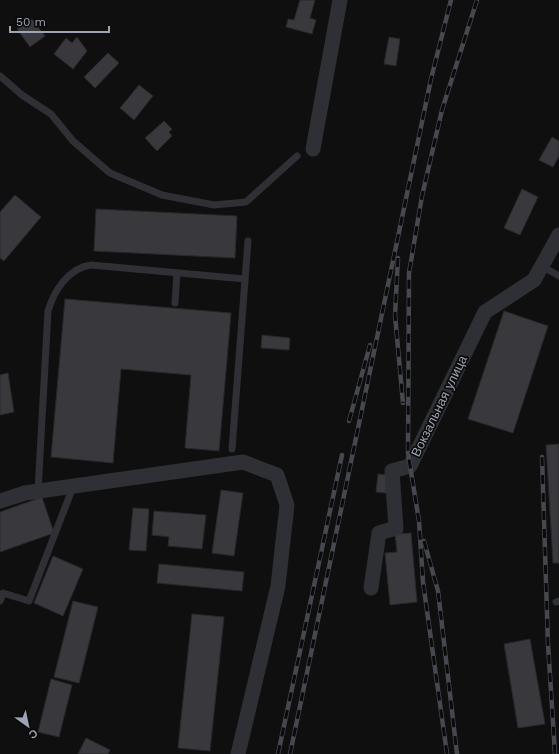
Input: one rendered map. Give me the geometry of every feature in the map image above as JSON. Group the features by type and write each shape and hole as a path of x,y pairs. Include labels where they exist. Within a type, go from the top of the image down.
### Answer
{"street":[{"path":"312,149 340,0"},
{"name":"Вокзальная улица","path":"371,588 379,534 396,528 392,471 410,466 485,312 534,280 559,235"},
{"path":"0,501 25,493 243,462 277,475 287,505 278,586 238,754"}],"lane":[{"path":"0,76 22,94 51,114 73,141 110,173 162,195 214,205 246,202 298,156"},
{"path":"232,448 248,241"},
{"path":"38,491 48,311 52,298 57,289 70,275 84,266 91,265 245,279"},
{"path":"542,266 559,276"},
{"path":"175,303 178,273"},
{"path":"0,600 3,593 29,601 73,486"}],"building":[{"path":"300,0 315,0 310,18 316,20 312,34 286,27 288,19 294,20"},
{"path":"32,19 45,36 30,47 17,29"},
{"path":"77,37 87,51 73,69 54,54 66,38 72,43"},
{"path":"389,37 400,39 396,66 384,64"},
{"path":"108,53 119,63 95,88 84,77"},
{"path":"139,85 153,96 134,120 120,108"},
{"path":"164,121 172,129 169,132 172,136 157,151 145,138"},
{"path":"552,137 559,141 559,156 553,167 539,160"},
{"path":"522,189 538,197 520,235 504,228"},
{"path":"15,195 41,217 4,261 0,258 0,212"},
{"path":"96,209 237,216 235,258 94,251"},
{"path":"65,299 231,313 219,451 185,448 191,375 121,369 113,463 51,457"},
{"path":"504,311 548,326 513,433 468,419"},
{"path":"262,335 290,338 289,350 261,348"},
{"path":"8,373 14,412 0,415 0,375"},
{"path":"559,444 559,563 553,563 546,445"},
{"path":"378,474 388,475 386,493 376,492"},
{"path":"221,490 243,493 234,556 212,553"},
{"path":"42,497 54,533 0,552 0,512"},
{"path":"133,508 149,509 146,551 129,550"},
{"path":"154,511 206,515 202,549 168,546 169,537 152,535"},
{"path":"411,533 417,602 390,605 385,553 397,552 395,534"},
{"path":"53,556 83,569 63,616 34,603"},
{"path":"159,564 244,572 242,591 157,583"},
{"path":"73,601 98,607 79,683 54,677"},
{"path":"192,614 224,617 210,751 178,748"},
{"path":"530,639 545,724 518,728 504,644"},
{"path":"51,679 72,685 59,737 38,732"},
{"path":"86,738 110,750 108,754 78,754"}],"railway":[{"path":"290,754 431,79 451,0"},
{"path":"447,754 423,582 419,521 408,453 409,273 422,196 442,110 477,0"},
{"path":"398,258 395,315 403,403"},
{"path":"349,421 370,345"},
{"path":"278,754 342,455"},
{"path":"542,457 548,644 555,754"},
{"path":"424,541 438,591 457,754"}]}
